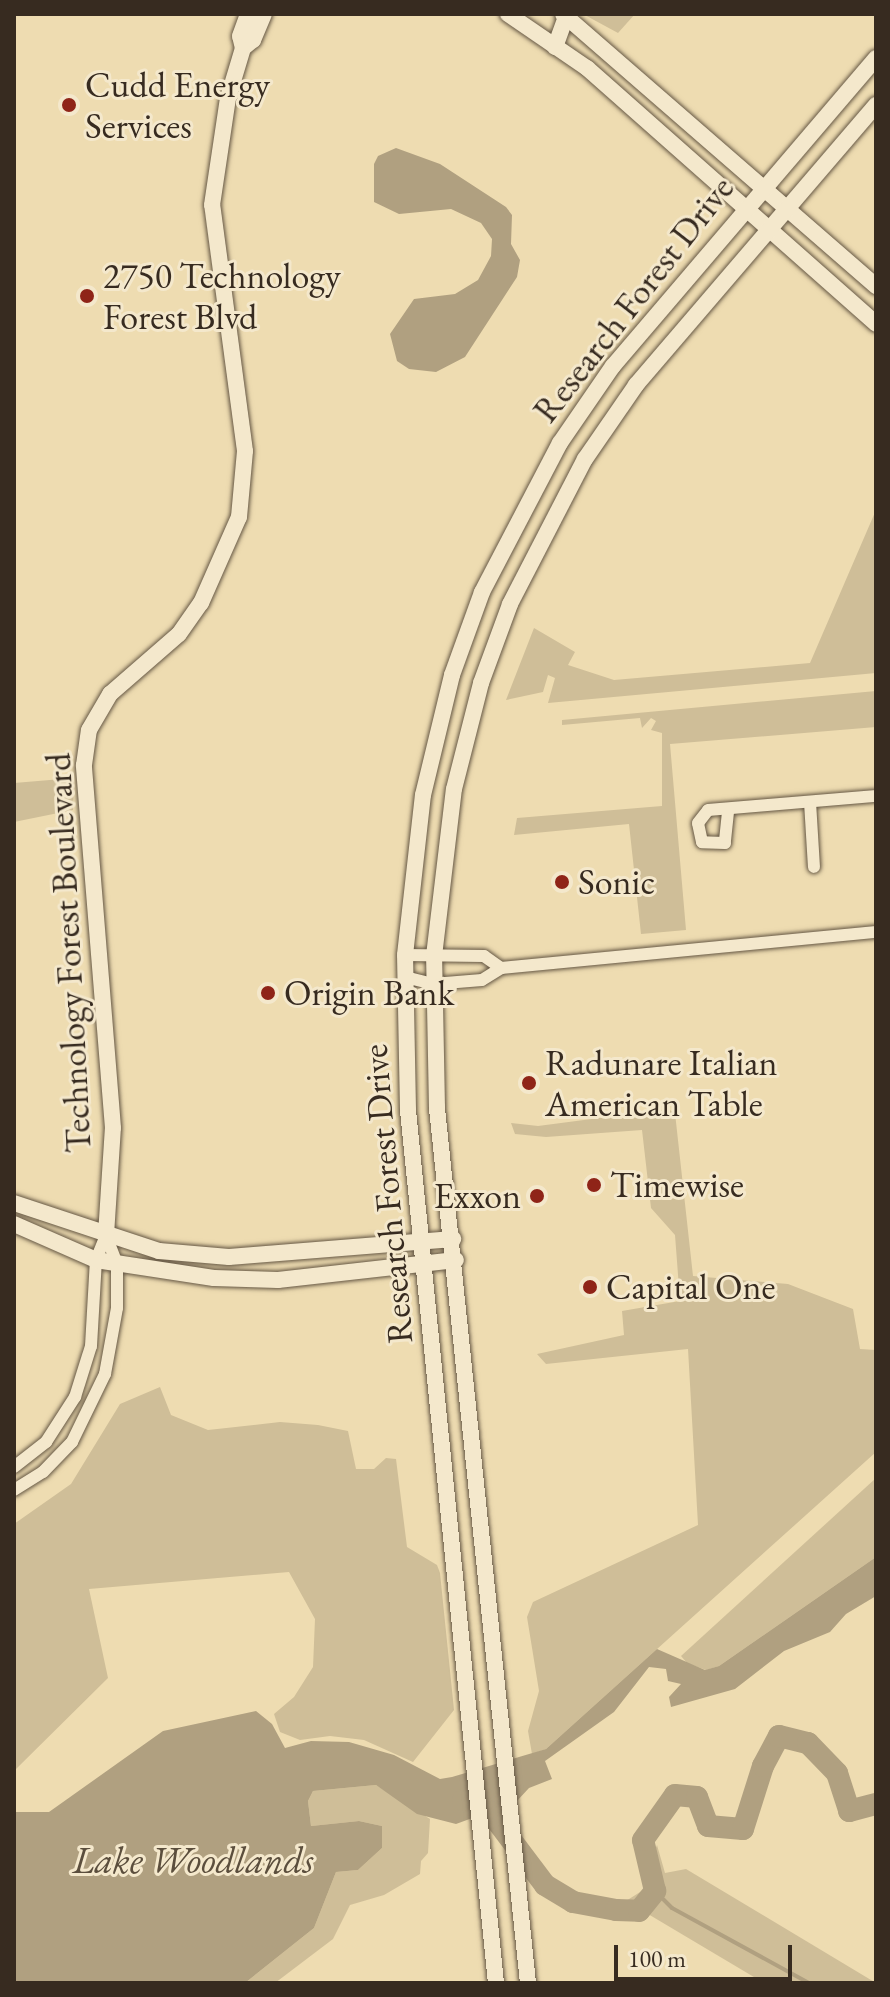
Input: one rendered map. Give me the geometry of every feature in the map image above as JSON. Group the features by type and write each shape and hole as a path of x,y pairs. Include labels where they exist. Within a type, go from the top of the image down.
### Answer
{"main road":[{"path":"243,48 240,36 248,14"},
{"name":"Technology Forest Boulevard","path":"106,1235 113,1128 84,765 89,730 110,694 179,634 217,576 239,517 245,451 212,205 220,139 243,48 253,40 264,14"},
{"path":"508,14 555,47 876,324"},
{"path":"537,34 564,15"},
{"path":"555,47 564,15"},
{"path":"564,15 876,286"},
{"name":"Research Forest Drive","path":"496,1983 471,1709 408,1110 405,955 413,857 433,748 482,592 560,443 613,366 762,185 876,58"},
{"name":"Research Forest Drive","path":"528,1983 456,1260 437,1108 434,956 454,789 481,683 510,604 585,459 636,385 785,206 876,105"},
{"path":"14,1203 159,1251 229,1257 453,1239"},
{"path":"14,1224 96,1260 214,1278 278,1280 456,1260"}],"street":[{"path":"728,812 876,796"},
{"path":"810,802 814,867"},
{"path":"405,977 433,984 482,980 501,968 876,932"},
{"path":"405,955 484,956 501,968"},
{"name":"Technology Forest Boulevard","path":"14,1467 46,1442 75,1397 91,1346 96,1260 106,1235"},
{"name":"Technology Forest Boulevard","path":"14,1490 60,1457 92,1407 112,1343 117,1264 106,1235"}],"shaded area":[{"path":"583,14 635,14 618,33"},
{"path":"876,510 876,673 548,703 555,678 548,675 543,692 506,700 534,628 575,652 568,665 614,680 810,663"},
{"path":"876,691 876,727 670,744 686,930 641,934 629,824 514,835 517,818 662,806 662,733 651,730 656,721 651,718 642,728 640,718 562,725 562,720"},
{"path":"74,778 73,810 14,822 14,783"},
{"path":"668,1109 675,1113 693,1276 788,1284 853,1309 860,1349 876,1350 876,1452 546,1749 532,1754 528,1731 539,1691 527,1617 533,1602 698,1525 688,1349 546,1364 537,1354 624,1335 622,1311 680,1301 675,1235 651,1208 642,1130 546,1137 515,1134 511,1123 538,1126"},
{"path":"160,1387 171,1415 208,1430 280,1422 318,1425 348,1431 356,1469 374,1469 386,1458 396,1459 407,1547 437,1565 440,1573 454,1710 413,1762 364,1740 330,1736 300,1740 280,1732 274,1714 294,1697 313,1667 315,1619 289,1572 89,1589 108,1678 14,1771 14,1524 71,1484 120,1404"},
{"path":"876,1478 876,1557 719,1666 706,1670 687,1663 681,1656"},
{"path":"376,1785 430,1819 428,1853 421,1861 420,1874 384,1895 350,1905 333,1939 275,1983 245,1983 314,1928 336,1872 358,1870 382,1848 382,1826 359,1821 311,1826 308,1801 313,1791"},
{"path":"657,1845 665,1873 686,1869 876,1983 764,1983 648,1914 619,1913 618,1906 648,1887 643,1855 652,1857"}],"water":[{"path":"396,148 440,164 506,207 512,215 511,244 520,260 517,277 465,357 436,372 409,369 397,361 390,334 414,299 455,294 478,280 491,256 492,239 481,223 451,209 399,214 374,202 374,164 378,156"},
{"name":"Lake Woodlands","path":"876,1557 876,1596 846,1614 830,1632 784,1651 735,1689 671,1707 669,1697 681,1684 668,1681 666,1669 649,1667 614,1712 545,1761 552,1779 529,1788 516,1802 456,1824 417,1814 376,1785 313,1791 308,1801 311,1826 359,1821 382,1826 382,1848 358,1870 336,1872 314,1928 245,1983 14,1983 14,1812 49,1812 163,1731 256,1711 272,1724 285,1748 311,1741 349,1742 394,1755 440,1779 452,1777 546,1749 657,1649 705,1670 719,1666"}],"waterway":[{"path":"463,1800 490,1812 545,1885 573,1902 639,1911 655,1891 643,1840 675,1795 697,1797 708,1826 743,1829 763,1766 779,1736 808,1743 837,1773 849,1811 876,1804"},
{"path":"655,1891 672,1908 809,1983"}],"place":[{"name":"Cudd Energy Services","path":"69,105"},
{"name":"2750 Technology Forest Blvd","path":"87,296"},
{"name":"Sonic","path":"562,882"},
{"name":"Origin Bank","path":"268,993"},
{"name":"Radunare Italian American Table","path":"529,1083"},
{"name":"Timewise","path":"594,1185"},
{"name":"Exxon","path":"537,1196"},
{"name":"Capital One","path":"590,1287"}]}
